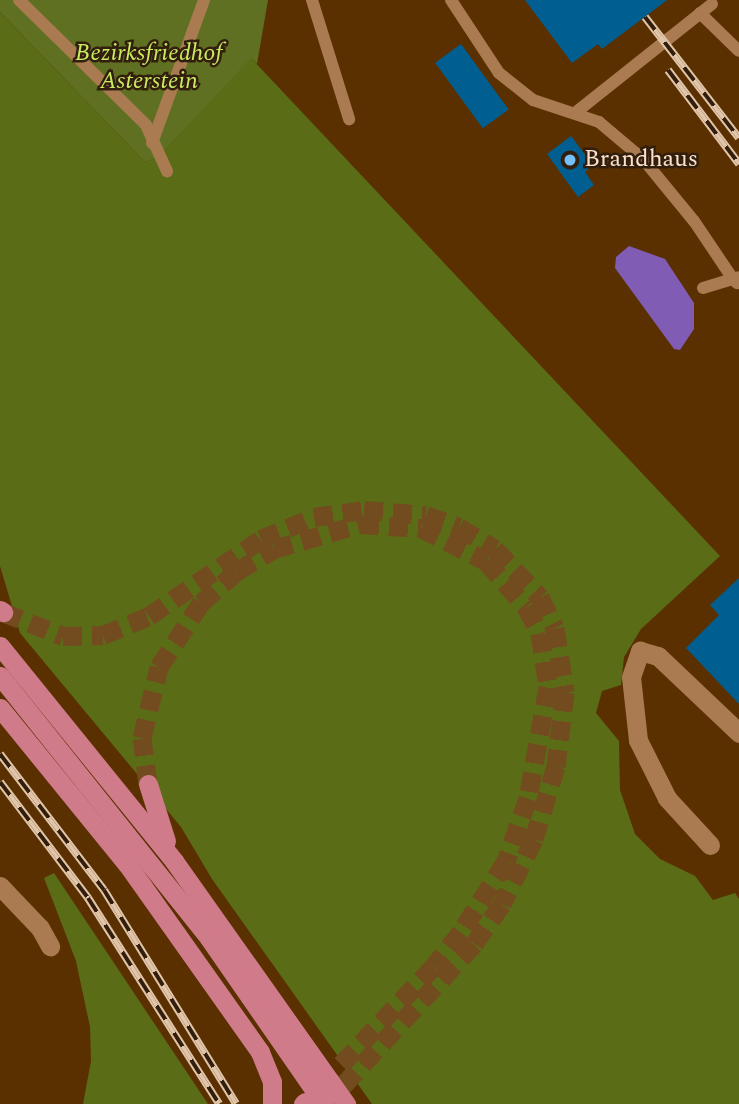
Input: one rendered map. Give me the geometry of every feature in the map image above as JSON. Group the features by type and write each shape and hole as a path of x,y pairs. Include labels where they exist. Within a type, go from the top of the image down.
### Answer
{"highway":[{"path":"0,646 174,862 346,1104"},
{"path":"0,676 201,928 311,1103"},
{"path":"0,708 127,864 260,1052 272,1082 272,1104"},
{"path":"148,784 174,862"}],"street":[{"path":"710,845 667,798 638,740 631,677 640,651 658,656 739,733"},
{"path":"0,886 40,928 50,946"}],"lane":[{"path":"19,0 146,125 167,171"},
{"path":"152,143 204,0"},
{"path":"312,0 349,119"},
{"path":"451,0 499,72 533,100 599,122 643,159 694,221 737,280 703,288"},
{"path":"575,113 712,4"},
{"path":"700,13 739,51"}],"green space":[{"name":"Bezirksfriedhof Asterstein","path":"0,0 268,0 257,64 252,59 158,157 145,162 0,12"},
{"path":"0,12 145,162 158,157 251,58 720,556 641,629 624,657 621,685 602,691 596,713 619,741 620,790 635,834 660,859 695,876 713,900 735,893 739,899 739,1104 372,1104 212,879 181,827 20,633 0,566"},
{"path":"54,873 208,1104 83,1104 91,1061 90,1027 76,961 44,878"}],"shaded area":[{"path":"629,246 665,259 694,303 694,329 680,350 674,349 615,268 616,257"}],"building":[{"path":"525,0 667,0 602,49 598,44 572,63"},
{"path":"461,44 509,110 483,128 435,63"},
{"name":"Brandhaus","path":"571,136 593,165 585,172 594,185 578,197 547,154"},
{"path":"739,578 739,704 686,648 719,615 710,605"}],"tunnel":[{"path":"3,612 63,636 103,635 149,616 261,539 314,517 364,510 426,515 459,527 495,549 540,597 555,628 565,692 556,766 534,839 502,904 474,944 327,1103"},
{"path":"148,784 142,738 159,667 201,603 237,571 274,549 360,524 421,528 486,561 526,607 540,633 548,687 528,798 506,861 461,932 434,966 317,1090"}],"railway":[{"path":"645,17 739,138"},
{"path":"668,70 739,164"},
{"path":"0,754 104,890 236,1104"},
{"path":"0,782 88,898 219,1104"}],"place":[{"name":"Brandhaus","path":"570,160"}]}
